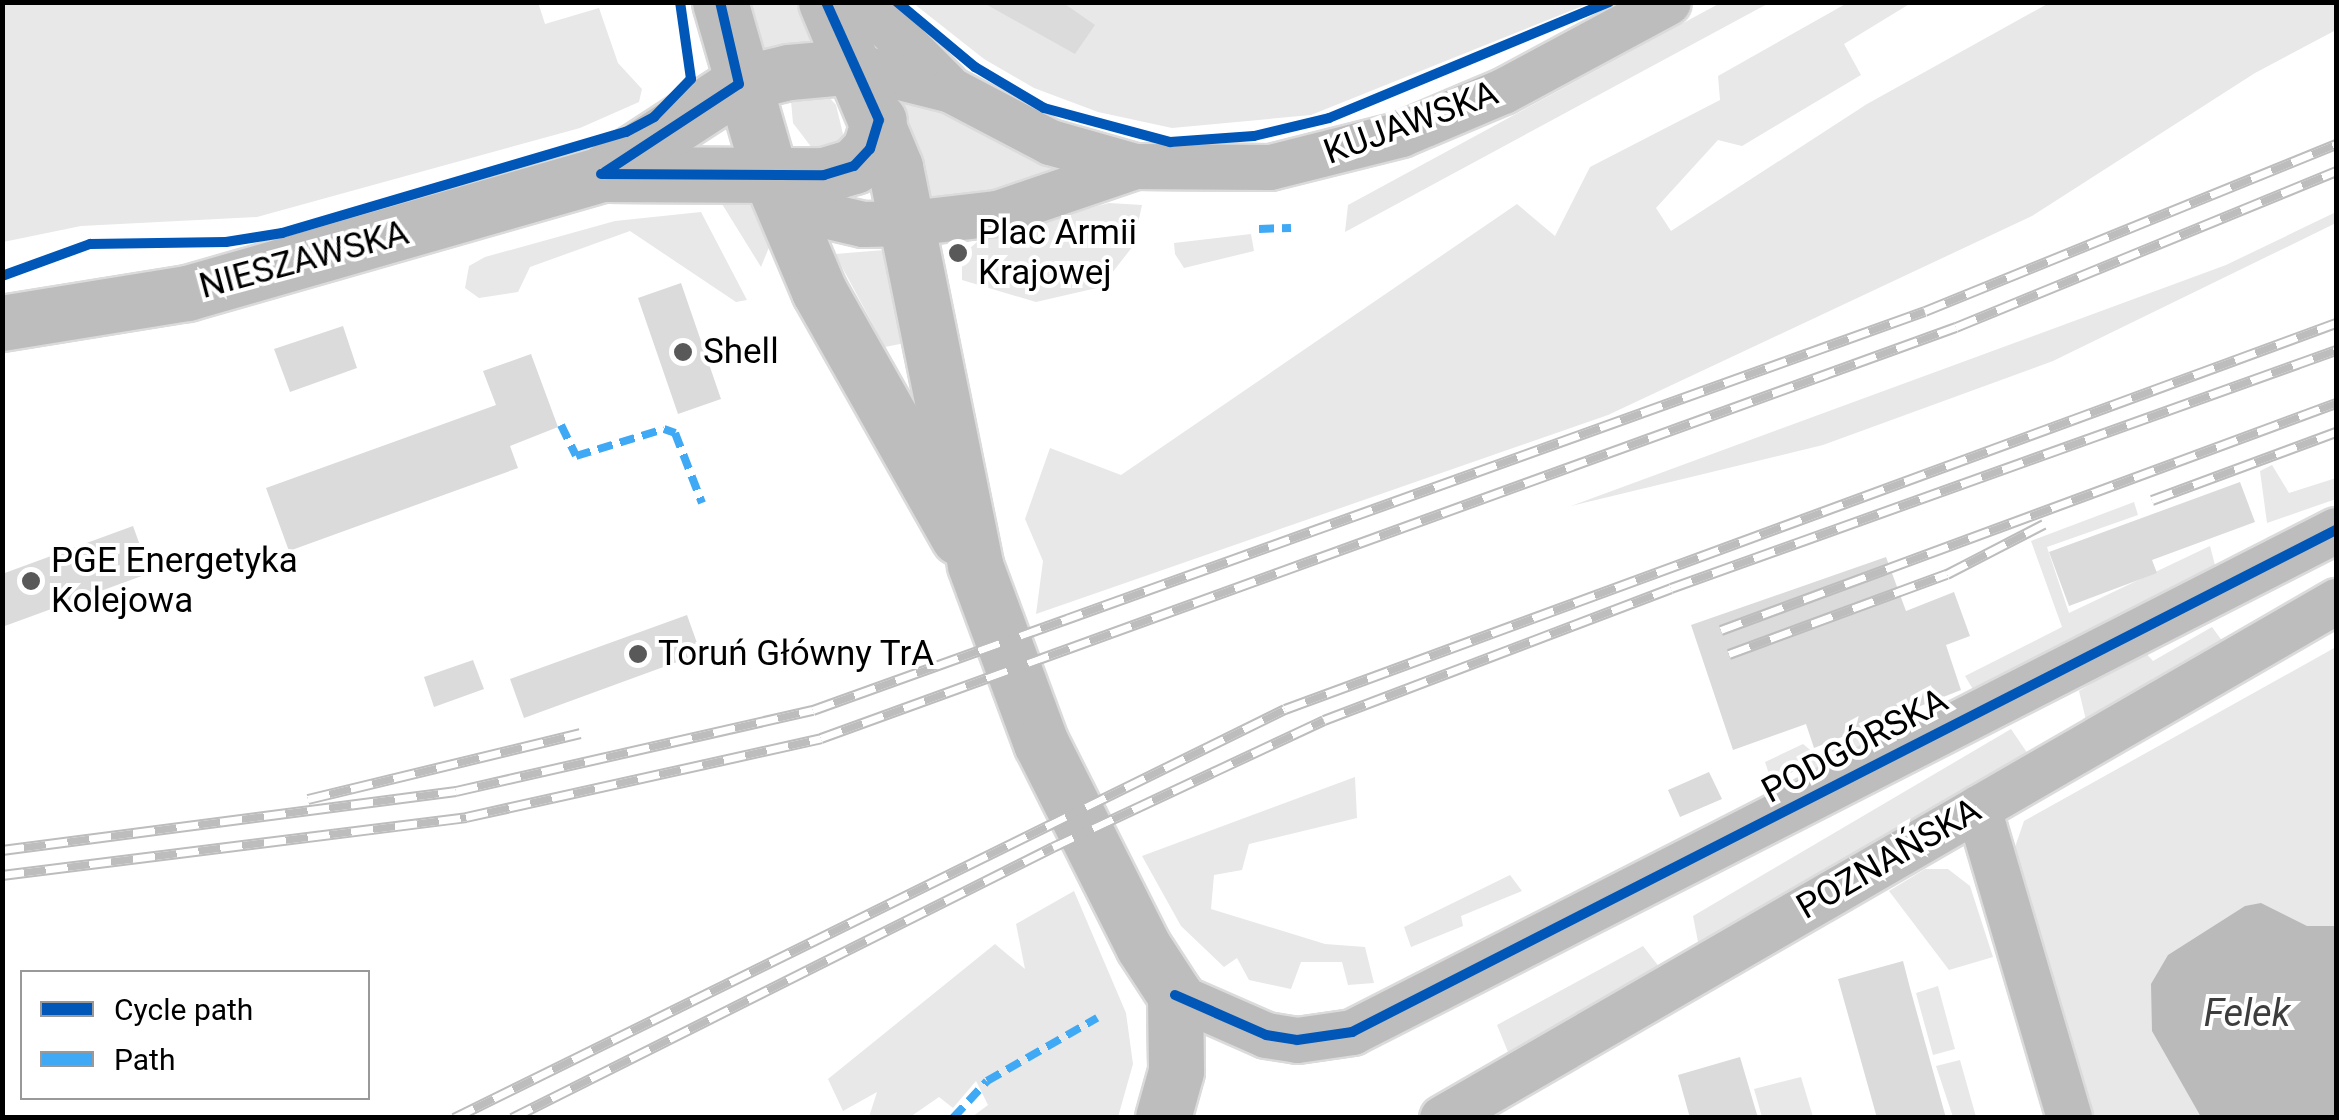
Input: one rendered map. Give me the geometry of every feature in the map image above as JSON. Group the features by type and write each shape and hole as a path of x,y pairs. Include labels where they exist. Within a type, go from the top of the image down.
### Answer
{"main road":[{"path":"720,2 739,84 770,175 819,291 975,565 1041,743 1143,946 1175,995 1176,1071 1163,1118"},
{"path":"826,2 879,120 909,223 975,565"},
{"path":"739,84 788,72 854,66"},
{"name":"NIESZAWSKA","path":"602,174 739,84"},
{"path":"770,175 854,166 870,149 879,120"},
{"name":"NIESZAWSKA","path":"2,323 202,289 602,174 770,175"}],"street":[{"name":"KUJAWSKA","path":"863,2 951,90"},
{"name":"KUJAWSKA","path":"854,66 951,90 1050,142 1134,166 1270,168 1364,146 1502,92 1668,2"},
{"name":"KUJAWSKA","path":"909,223 997,213 1134,166"},
{"path":"770,175 820,214 863,224 909,223"},
{"name":"PODGÓRSKA","path":"1175,995 1266,1035 1297,1040 1352,1032 2336,530"},
{"name":"POZNAŃSKA","path":"1442,1118 2336,602"},
{"path":"1978,808 2070,1118"}],"shaded area":[{"path":"538,2 545,24 599,8 618,63 642,89 639,102 580,128 257,217 81,226 3,242 3,3"},
{"path":"1722,2 1769,3 1345,232 1348,205"},
{"path":"1849,2 1911,3 1844,44 1861,75 1742,146 1718,140 1656,208 1671,231 1867,104 2049,3 2336,3 2336,30 2255,73 2032,216 1608,415 1036,614 1043,561 1025,519 1050,448 1121,475 1517,204 1555,236 1590,167 1720,100 1718,76"},
{"path":"748,3 811,3 827,34 765,58"},
{"path":"913,3 1590,3 1311,115 1172,128 1098,112 1034,88 984,59"},
{"path":"895,89 1085,174 934,206"},
{"path":"802,91 828,96 836,105 843,134 836,150 812,148 793,123 791,101"},
{"path":"714,191 752,197 774,235 761,267"},
{"path":"1109,203 1142,205 1133,246 1101,287 1036,302 962,280 962,255 985,235"},
{"path":"701,212 747,300 736,302 630,231 530,267 518,292 479,298 465,288 469,266 485,257 615,221"},
{"path":"2336,212 2336,223 2053,361 1823,445 1571,506 2226,265"},
{"path":"1251,234 1254,251 1184,268 1175,254 1174,243"},
{"path":"896,249 905,343 885,347 835,254"},
{"path":"2272,465 2289,493 2336,478 2336,499 2267,523 2260,471"},
{"path":"2134,502 2138,515 2047,547 2069,613 2210,546 2216,569 1977,696 1965,676 2062,627 2031,541"},
{"path":"2212,627 2223,642 2086,720 2079,691 2144,651 2153,661"},
{"path":"2336,647 2336,1117 2093,1117 2014,850 2024,821"},
{"path":"1888,722 1905,741 1811,787 1800,768 1772,783 1765,762 1803,744 1815,754"},
{"path":"2011,729 2030,757 1699,947 1693,916"},
{"path":"1355,777 1357,818 1249,844 1242,870 1214,875 1211,909 1325,944 1365,947 1374,983 1348,985 1342,962 1301,962 1291,989 1249,980 1237,958 1224,967 1181,926 1142,856"},
{"path":"1925,869 1948,869 1970,886 1993,957 1949,970 1889,891"},
{"path":"1510,875 1522,891 1461,916 1463,926 1411,947 1404,927"},
{"path":"1074,891 1126,1013 1133,1064 1118,1117 972,1117 988,1105 976,1081 953,1108 939,1097 910,1117 869,1117 877,1092 843,1111 828,1079 995,944 1025,969 1016,924"},
{"path":"1643,946 1660,968 1510,1057 1497,1025"},
{"path":"1938,986 1955,1049 1933,1055 1916,993"},
{"path":"1960,1060 1976,1117 1953,1117 1936,1066"},
{"path":"1801,1077 1813,1117 1762,1117 1754,1089"}],"water":[{"name":"Felek","path":"2261,903 2307,926 2336,926 2336,1117 2201,1117 2152,1031 2151,984 2168,955 2245,906"}],"building":[{"path":"982,2 1062,2 1095,25 1075,54"},
{"path":"681,283 721,399 678,414 638,298"},
{"path":"343,326 357,368 290,392 274,349"},
{"path":"531,354 558,427 510,446 518,468 289,551 266,488 496,405 483,371"},
{"path":"2240,482 2255,522 2152,560 2157,573 2069,606 2049,552"},
{"path":"133,526 150,573 2,627 2,574"},
{"path":"1886,557 1906,611 1954,592 1970,636 1946,645 1961,690 1814,748 1806,724 1733,750 1691,625"},
{"path":"687,615 697,643 685,648 688,658 524,718 510,679"},
{"path":"473,660 484,689 434,707 424,677"},
{"path":"1709,772 1722,799 1680,817 1668,790"},
{"path":"1903,961 1946,1118 1877,1118 1838,979"},
{"path":"1740,1057 1758,1118 1690,1118 1678,1075"}],"railway":[{"path":"2,850 456,791 813,710 1925,311 2336,144"},
{"path":"2,875 466,817 821,738 1956,327 2336,171"},
{"path":"454,1118 1285,709 2336,323"},
{"path":"512,1118 1053,847 1324,720 1671,588 2336,350"},
{"path":"1721,630 2336,403"},
{"path":"2152,500 2336,432"},
{"path":"1729,654 1947,574 2044,524"},
{"path":"308,799 580,733"}],"marked path":[{"path":"1259,229 1291,228"},
{"path":"561,425 576,456 664,429 675,433 702,503"},
{"path":"953,1118 987,1081 1097,1018"}],"cycle path":[{"path":"2,276 90,244 226,242 282,233 626,132 654,117 691,79 680,2"},
{"path":"605,172 739,84 720,2"},
{"path":"601,174 824,175 854,166 870,149 879,120 826,2"},
{"path":"897,2 975,67 1044,108 1170,142 1254,136 1329,118 1609,2"},
{"path":"1175,995 1266,1035 1297,1040 1352,1032 2336,530"}],"place":[{"name":"Plac Armii Krajowej","path":"958,253"},
{"name":"Shell","path":"683,352"},
{"name":"PGE Energetyka Kolejowa","path":"31,581"},
{"name":"Toruń Główny TrA","path":"638,654"}]}
